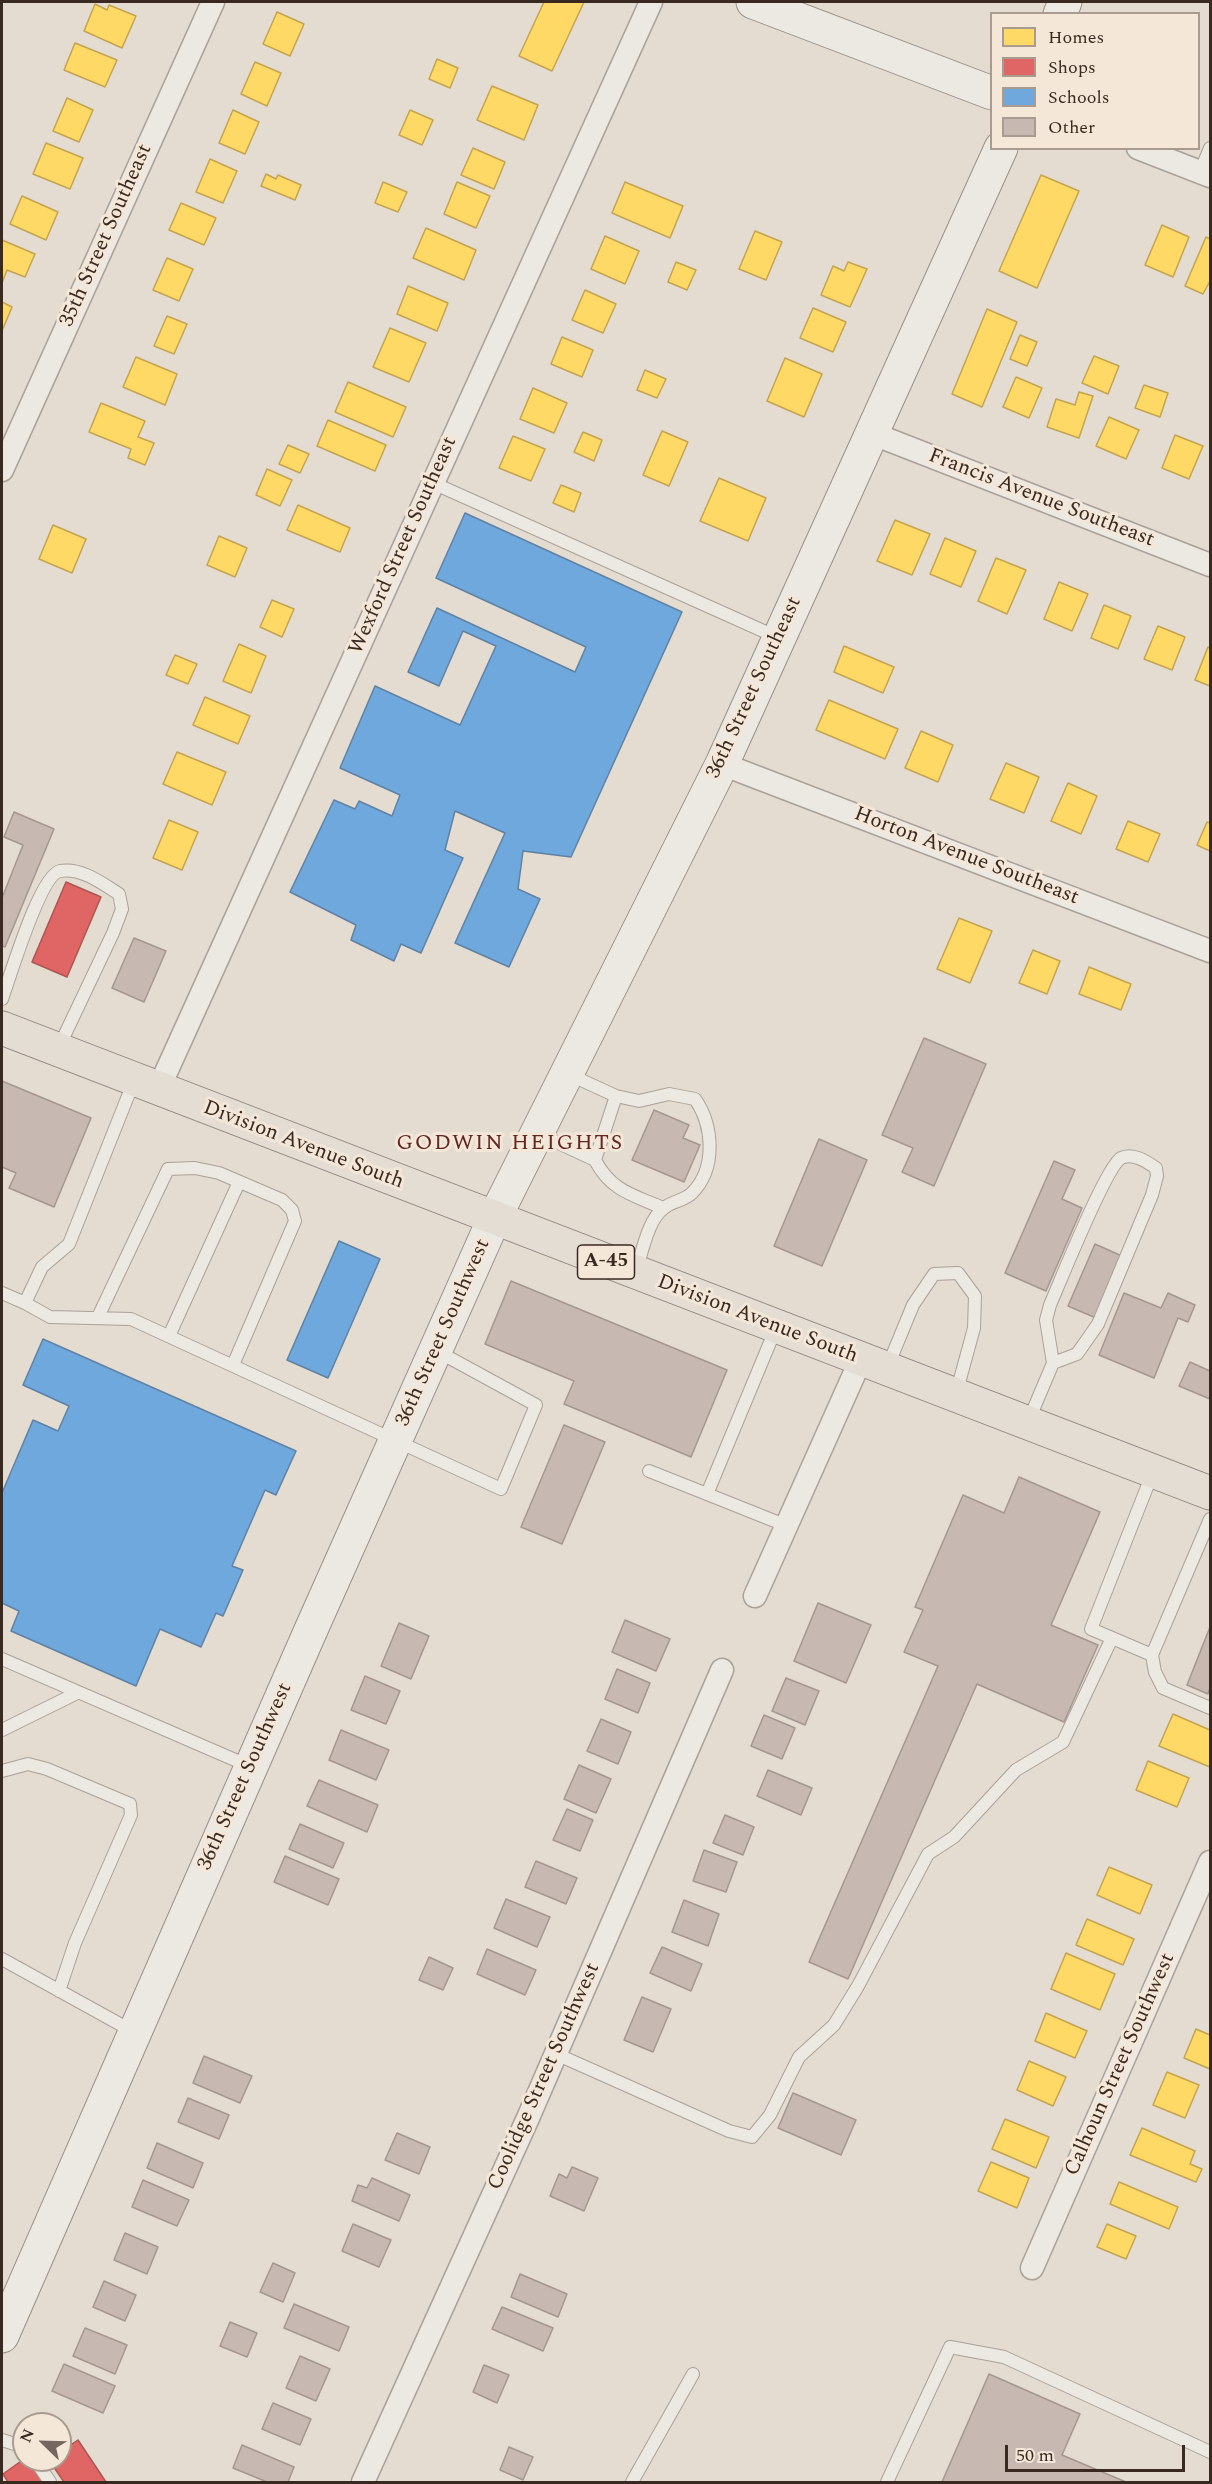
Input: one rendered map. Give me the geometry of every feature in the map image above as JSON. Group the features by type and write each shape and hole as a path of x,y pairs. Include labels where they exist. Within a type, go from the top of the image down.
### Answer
{"main road":[{"name":"Division Avenue South","path":"2,1028 1210,1493"}],"street":[{"name":"35th Street Southeast","path":"2,470 213,2"},
{"name":"Wexford Street Southeast","path":"146,1085 433,483 651,2"},
{"path":"768,4 990,92"},
{"name":"36th Street Southeast","path":"494,1219 722,764 1000,150"},
{"path":"1143,150 1205,174"},
{"name":"Francis Avenue Southeast","path":"871,433 1210,565"},
{"name":"Horton Avenue Southeast","path":"722,764 1210,951"},
{"name":"36th Street Southwest","path":"2,2336 250,1767 494,1219"},
{"path":"755,1596 787,1526 874,1364"},
{"name":"Coolidge Street Southwest","path":"363,2482 556,2054 722,1670"},
{"name":"Calhoun Street Southwest","path":"1032,2268 1210,1862"}],"lane":[{"path":"1205,174 1210,148"},
{"path":"433,483 779,638"},
{"path":"2,999 28,925 49,876 60,871 73,871 88,875 119,894 122,909 113,933 58,1050"},
{"path":"567,1074 616,1096 639,1101 669,1094 694,1099 706,1115 711,1145 706,1168 693,1192 663,1208 652,1225 635,1273"},
{"path":"25,1303 42,1267 69,1244 146,1085"},
{"path":"596,1160 616,1096"},
{"path":"538,1134 596,1160 604,1177 620,1191 663,1208"},
{"path":"1028,1423 1053,1363 1046,1320 1050,1305 1112,1168 1122,1158 1133,1157 1146,1161 1156,1168 1157,1176 1152,1196 1098,1324 1077,1354 1053,1363"},
{"path":"98,1317 168,1169 195,1168 219,1173 282,1200 292,1210 295,1221 232,1365"},
{"path":"169,1336 239,1182"},
{"path":"874,1364 934,1274 958,1273 975,1296 974,1328 956,1395"},
{"path":"2,1293 50,1317 131,1319 501,1489 536,1405 436,1350"},
{"path":"707,1494 777,1327"},
{"path":"649,1471 787,1526"},
{"path":"1152,1655 1091,1629 1153,1471"},
{"path":"1210,1519 1152,1655 1155,1672 1163,1688 1210,1708"},
{"path":"556,2054 729,2131 752,2137 770,2115 799,2057 834,2025 858,1986 928,1854 954,1837 1016,1770 1063,1742 1112,1638"},
{"path":"2,1659 250,1767"},
{"path":"2,1730 78,1693"},
{"path":"2,1771 28,1764 47,1769 130,1804 131,1815 75,1943 59,1991"},
{"path":"2,1959 135,2032"},
{"path":"887,2482 950,2347 1004,2357 1210,2452"},
{"path":"632,2482 693,2374"}],"building: Homes":[{"path":"544,2 584,2 552,71 519,56"},
{"path":"95,4 107,10 109,5 136,16 122,48 84,31"},
{"path":"277,12 304,24 290,56 263,44"},
{"path":"75,43 117,60 105,87 64,70"},
{"path":"437,59 458,68 450,88 429,79"},
{"path":"255,62 281,73 267,106 241,94"},
{"path":"492,86 538,105 524,140 477,120"},
{"path":"67,98 93,110 79,142 53,131"},
{"path":"233,110 259,122 245,154 219,143"},
{"path":"410,110 433,120 422,145 399,135"},
{"path":"46,143 83,158 70,189 33,174"},
{"path":"473,148 505,162 494,189 461,175"},
{"path":"210,159 237,171 223,203 196,192"},
{"path":"266,174 276,179 278,175 301,185 295,200 261,186"},
{"path":"1041,175 1079,191 1037,288 999,271"},
{"path":"383,182 407,192 398,212 375,203"},
{"path":"457,182 490,196 476,228 444,214"},
{"path":"625,182 683,206 670,238 612,213"},
{"path":"22,196 58,212 46,240 10,224"},
{"path":"181,203 216,218 204,245 169,230"},
{"path":"1162,225 1189,237 1173,277 1145,265"},
{"path":"426,228 476,250 464,280 413,258"},
{"path":"755,231 782,242 766,280 739,269"},
{"path":"605,236 639,251 625,284 591,269"},
{"path":"1206,237 1210,239 1210,281 1203,294 1185,286"},
{"path":"2,240 35,254 25,277 7,270 2,283"},
{"path":"167,258 193,269 179,301 153,290"},
{"path":"676,262 696,270 687,290 668,282"},
{"path":"848,262 867,269 850,307 821,295 833,266 844,271"},
{"path":"408,286 448,303 437,331 397,314"},
{"path":"585,290 616,304 603,333 572,320"},
{"path":"2,302 12,307 2,331"},
{"path":"813,308 846,322 833,352 800,338"},
{"path":"987,309 1017,322 982,407 952,394"},
{"path":"167,316 187,324 174,354 154,346"},
{"path":"390,328 426,343 409,382 373,367"},
{"path":"1020,335 1037,342 1027,366 1010,359"},
{"path":"562,337 593,350 582,377 551,364"},
{"path":"1094,356 1119,366 1108,394 1082,383"},
{"path":"136,357 177,374 165,405 123,387"},
{"path":"785,358 822,374 804,417 767,401"},
{"path":"645,370 666,379 657,398 637,390"},
{"path":"1016,377 1042,388 1029,418 1003,407"},
{"path":"348,382 406,407 393,437 335,412"},
{"path":"1144,385 1168,393 1160,417 1135,408"},
{"path":"533,388 567,403 554,433 520,419"},
{"path":"1079,392 1093,396 1079,438 1047,427 1056,399 1075,405"},
{"path":"101,403 145,421 138,437 154,443 145,465 128,458 131,449 89,432"},
{"path":"1109,417 1139,430 1126,459 1096,446"},
{"path":"328,420 386,445 375,471 317,446"},
{"path":"662,431 688,442 669,486 643,475"},
{"path":"583,432 602,440 594,461 574,452"},
{"path":"1175,435 1203,446 1189,479 1162,468"},
{"path":"513,436 545,449 531,481 499,468"},
{"path":"288,445 309,454 300,473 279,464"},
{"path":"267,469 292,480 280,506 256,495"},
{"path":"719,478 766,498 748,541 700,521"},
{"path":"561,485 581,493 574,512 553,503"},
{"path":"298,505 350,528 340,552 287,530"},
{"path":"895,520 930,534 912,575 877,561"},
{"path":"53,525 86,539 72,573 39,559"},
{"path":"219,536 247,548 235,577 207,565"},
{"path":"945,538 976,551 961,587 930,574"},
{"path":"996,558 1026,570 1007,614 978,601"},
{"path":"1059,582 1088,594 1072,631 1044,619"},
{"path":"272,600 294,609 282,637 260,627"},
{"path":"1104,605 1131,616 1118,649 1091,638"},
{"path":"1158,626 1185,637 1172,670 1144,659"},
{"path":"239,644 266,656 251,693 223,681"},
{"path":"844,646 894,667 883,693 834,672"},
{"path":"1208,647 1210,648 1210,686 1195,680"},
{"path":"175,655 197,664 188,684 166,675"},
{"path":"205,697 250,716 238,744 193,725"},
{"path":"829,700 898,729 885,759 816,730"},
{"path":"921,731 953,745 938,782 905,768"},
{"path":"177,752 226,772 212,805 163,784"},
{"path":"1006,763 1039,777 1024,813 990,799"},
{"path":"1068,783 1097,796 1081,834 1051,821"},
{"path":"169,820 198,832 182,870 153,858"},
{"path":"1128,821 1160,834 1148,862 1116,849"},
{"path":"1207,822 1210,823 1210,851 1197,845"},
{"path":"959,918 992,931 970,983 937,969"},
{"path":"1033,950 1060,961 1047,994 1019,983"},
{"path":"1089,967 1131,984 1121,1010 1079,994"},
{"path":"1173,1714 1210,1730 1210,1767 1159,1746"},
{"path":"1148,1761 1189,1778 1177,1807 1136,1790"},
{"path":"1109,1867 1152,1885 1140,1914 1097,1895"},
{"path":"1087,1919 1134,1939 1123,1965 1076,1945"},
{"path":"1066,1953 1115,1974 1100,2010 1051,1989"},
{"path":"1046,2013 1087,2031 1075,2058 1035,2041"},
{"path":"1196,2029 1210,2035 1210,2069 1184,2058"},
{"path":"1029,2061 1066,2077 1053,2106 1017,2090"},
{"path":"1167,2072 1199,2085 1185,2118 1153,2105"},
{"path":"1005,2119 1049,2137 1036,2168 992,2149"},
{"path":"1142,2128 1195,2151 1190,2164 1202,2169 1196,2182 1130,2155"},
{"path":"991,2162 1029,2178 1017,2208 978,2191"},
{"path":"1119,2182 1178,2207 1169,2229 1110,2204"},
{"path":"1107,2224 1136,2236 1126,2259 1097,2247"}],"building: Shops":[{"path":"66,882 101,897 67,977 32,962"},
{"path":"78,2440 106,2482 64,2482 57,2472 72,2472 72,2444"},
{"path":"12,2468 12,2472 36,2472 43,2482 8,2482 3,2474"}],"building: Schools":[{"path":"465,513 682,612 571,857 523,851 518,889 540,899 509,967 455,943 505,833 455,811 445,850 463,858 421,953 401,944 394,961 351,940 356,925 290,892 334,800 355,809 359,801 392,816 400,795 340,768 375,686 460,725 496,646 463,631 439,686 408,672 437,608 575,672 586,647 436,578"},
{"path":"339,1241 380,1259 328,1378 287,1360"},
{"path":"43,1339 296,1451 276,1495 265,1490 232,1566 243,1570 223,1616 216,1613 201,1647 160,1629 136,1686 11,1631 19,1611 2,1603 2,1493 33,1420 58,1431 69,1406 23,1385"}],"building: Other":[{"path":"14,812 54,829 5,947 2,946 2,898 23,845 4,837"},
{"path":"134,938 166,951 144,1002 112,988"},
{"path":"924,1038 986,1064 934,1186 902,1172 913,1148 882,1135"},
{"path":"2,1081 91,1118 54,1207 9,1188 16,1173 2,1167"},
{"path":"654,1110 689,1125 683,1138 700,1145 684,1182 632,1160"},
{"path":"819,1139 867,1160 822,1266 774,1246"},
{"path":"1054,1161 1075,1170 1062,1199 1082,1208 1046,1291 1005,1273"},
{"path":"1095,1244 1122,1256 1096,1318 1068,1306"},
{"path":"511,1281 727,1370 691,1457 564,1404 574,1381 485,1344"},
{"path":"1124,1293 1161,1308 1168,1293 1195,1305 1188,1322 1178,1318 1154,1378 1099,1355"},
{"path":"1190,1362 1210,1371 1210,1399 1179,1386"},
{"path":"564,1425 605,1442 562,1544 521,1527"},
{"path":"1019,1477 1100,1512 1051,1625 1098,1645 1064,1722 977,1684 848,1979 809,1962 938,1666 904,1652 923,1610 915,1607 963,1495 1004,1513"},
{"path":"818,1603 871,1625 846,1683 794,1661"},
{"path":"625,1620 670,1639 656,1671 612,1652"},
{"path":"399,1623 429,1636 411,1679 381,1666"},
{"path":"1210,1627 1210,1687 1208,1694 1187,1685"},
{"path":"617,1669 650,1683 638,1713 605,1699"},
{"path":"365,1676 400,1691 386,1724 351,1710"},
{"path":"786,1678 819,1691 805,1725 772,1711"},
{"path":"764,1715 795,1728 782,1759 751,1746"},
{"path":"601,1719 631,1732 618,1764 587,1751"},
{"path":"341,1730 389,1750 376,1780 329,1760"},
{"path":"579,1765 611,1779 596,1813 564,1799"},
{"path":"768,1770 812,1788 801,1815 757,1796"},
{"path":"319,1780 378,1805 367,1832 307,1806"},
{"path":"567,1809 593,1820 580,1851 553,1840"},
{"path":"725,1815 754,1827 743,1855 713,1843"},
{"path":"300,1824 344,1843 333,1868 289,1849"},
{"path":"704,1850 737,1862 726,1892 693,1881"},
{"path":"285,1856 339,1879 328,1905 274,1882"},
{"path":"536,1861 577,1878 566,1904 525,1887"},
{"path":"506,1899 550,1917 537,1947 494,1928"},
{"path":"684,1900 719,1914 708,1946 672,1932"},
{"path":"662,1947 702,1964 691,1991 650,1973"},
{"path":"487,1949 536,1970 525,1995 477,1974"},
{"path":"429,1957 453,1968 443,1990 419,1980"},
{"path":"642,1997 671,2009 653,2052 624,2040"},
{"path":"204,2056 252,2076 240,2103 193,2083"},
{"path":"793,2093 856,2120 841,2155 778,2128"},
{"path":"188,2098 229,2115 219,2139 178,2122"},
{"path":"397,2133 430,2147 419,2174 385,2160"},
{"path":"157,2143 203,2163 193,2188 147,2168"},
{"path":"572,2167 598,2178 584,2211 550,2196 559,2174 567,2178"},
{"path":"372,2178 410,2195 399,2221 352,2201 358,2185 367,2188"},
{"path":"143,2180 189,2200 177,2226 132,2207"},
{"path":"353,2224 391,2240 379,2267 342,2251"},
{"path":"125,2233 158,2247 147,2274 114,2260"},
{"path":"273,2263 295,2273 283,2302 260,2292"},
{"path":"520,2274 567,2294 558,2317 511,2297"},
{"path":"104,2281 136,2295 125,2321 93,2307"},
{"path":"294,2304 349,2327 339,2351 284,2328"},
{"path":"502,2307 553,2328 543,2351 492,2329"},
{"path":"230,2322 257,2333 247,2357 220,2346"},
{"path":"85,2328 127,2345 115,2374 73,2356"},
{"path":"300,2356 330,2369 316,2401 286,2388"},
{"path":"64,2364 115,2386 103,2413 52,2391"},
{"path":"484,2365 509,2375 497,2403 473,2392"},
{"path":"989,2374 1080,2414 1062,2455 1126,2482 942,2482"},
{"path":"273,2403 311,2419 300,2445 262,2429"},
{"path":"242,2445 294,2467 288,2482 267,2482 233,2468"},
{"path":"509,2447 533,2457 523,2480 500,2470"}],"district":[{"name":"GODWIN HEIGHTS","path":"510,1145"}]}
